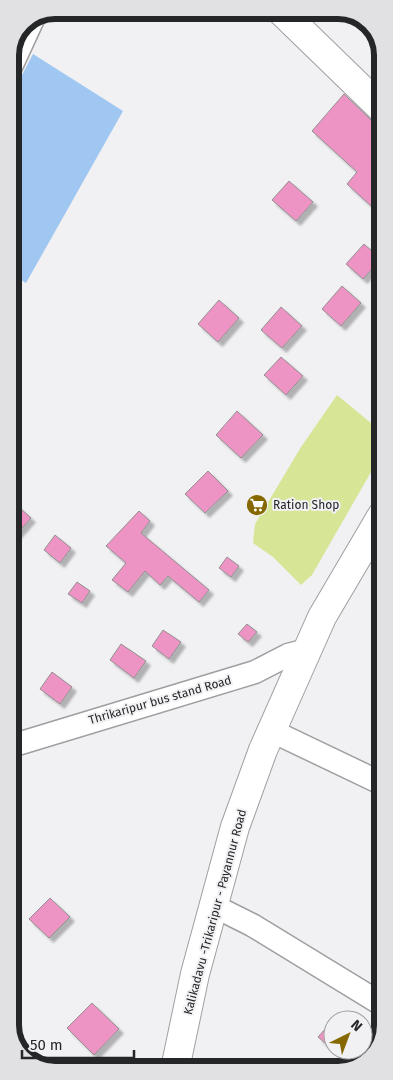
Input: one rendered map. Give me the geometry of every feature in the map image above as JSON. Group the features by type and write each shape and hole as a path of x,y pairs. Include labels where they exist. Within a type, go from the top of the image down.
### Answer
{"main road":[{"path":"289,19 374,101"},
{"name":"Kalikadavu -Trikaripur - Payannur Road","path":"177,1061 195,974 236,827 272,731 306,650 322,617 374,529"}],"street":[{"path":"19,49 28,31"},
{"name":"Thrikaripur bus stand Road","path":"19,744 255,672 288,655 306,650"},
{"path":"272,731 374,780"},
{"path":"214,906 252,925 374,1000"}],"green space":[{"path":"337,395 374,425 374,467 312,575 301,585 273,557 253,543 255,524 301,447"}],"water":[{"path":"33,54 123,111 26,283 19,279 19,81"}],"building":[{"path":"344,94 374,121 374,184 372,186 374,188 374,209 347,184 357,172 312,131"},
{"path":"289,181 313,202 296,221 272,200"},
{"path":"364,244 374,253 374,267 363,279 346,264"},
{"path":"342,286 361,303 341,326 322,309"},
{"path":"219,300 239,318 218,342 198,324"},
{"path":"281,307 302,326 282,348 261,330"},
{"path":"281,357 303,376 286,395 264,375"},
{"path":"237,411 263,435 241,458 216,435"},
{"path":"208,471 228,491 205,513 185,494"},
{"path":"19,507 31,518 19,531"},
{"path":"139,511 150,521 141,533 209,590 199,602 168,576 160,585 145,571 128,592 112,580 126,563 106,546"},
{"path":"55,535 71,548 60,563 44,550"},
{"path":"227,557 239,566 231,577 219,568"},
{"path":"77,582 90,591 82,603 68,594"},
{"path":"247,624 257,632 248,642 238,634"},
{"path":"163,630 181,642 169,659 152,646"},
{"path":"121,644 146,661 134,678 110,660"},
{"path":"52,672 72,687 60,704 40,689"},
{"path":"50,898 70,917 49,938 29,919"},
{"path":"92,1003 119,1029 94,1055 67,1028"},
{"path":"323,1031 323,1041 318,1037"}],"place":[{"name":"Ration Shop","path":"257,505"}]}
